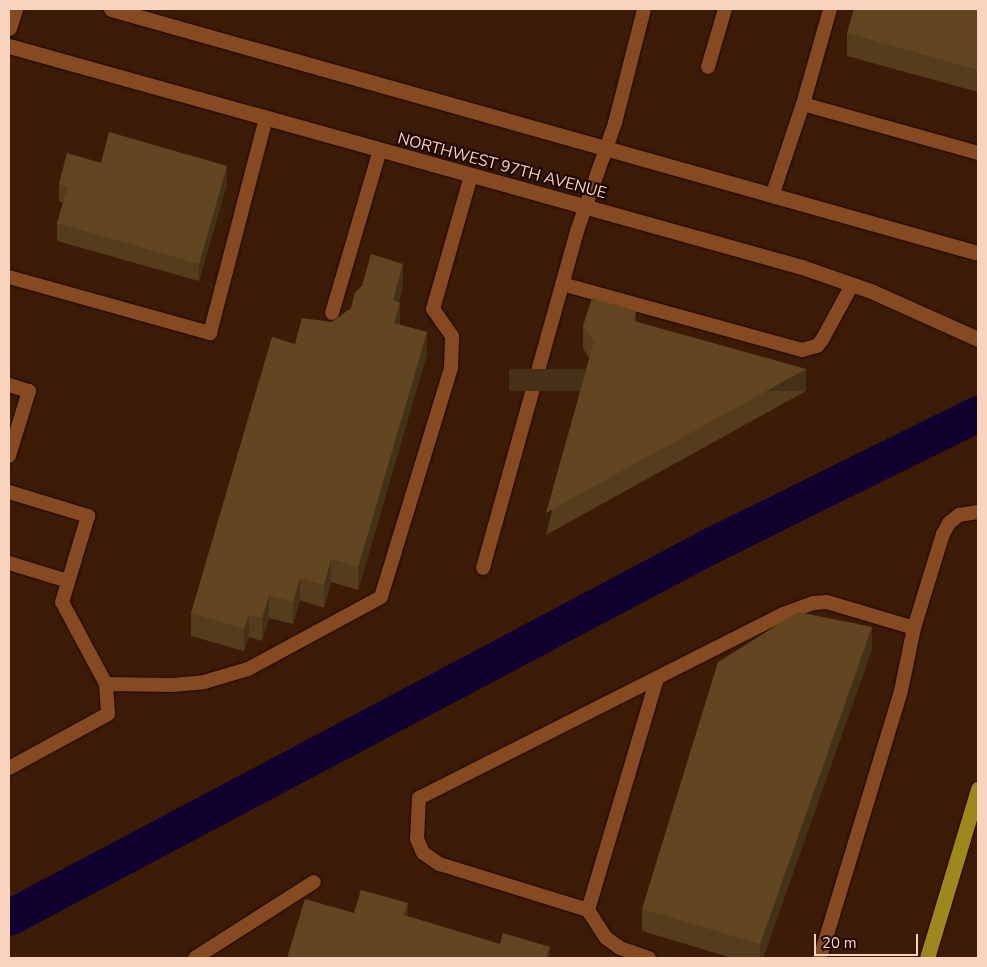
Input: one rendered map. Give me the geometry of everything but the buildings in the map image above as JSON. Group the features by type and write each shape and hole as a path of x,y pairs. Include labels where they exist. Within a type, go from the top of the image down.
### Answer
{"main road":[{"path":"927,958 978,789"}],"street":[{"path":"9,28 15,9"},
{"path":"111,9 773,193 978,253"},
{"name":"NORTHWEST 97TH AVENUE","path":"9,46 471,176 585,206 852,284 978,339"}],"lane":[{"path":"484,568 562,284 585,206 606,147 644,9"},
{"path":"708,66 725,9"},
{"path":"773,193 803,104 830,9"},
{"path":"803,104 978,153"},
{"path":"9,277 210,333 266,118"},
{"path":"332,313 380,150"},
{"path":"106,684 172,685 204,682 248,670 381,597 451,368 452,336 433,309 471,176"},
{"path":"562,284 802,350 809,350 822,340 852,284"},
{"path":"9,385 29,391 9,456"},
{"path":"9,492 88,516 62,602 106,684 108,714 9,768"},
{"path":"820,958 901,691 914,628 943,534 949,523 959,516 978,512"},
{"path":"9,563 68,581"},
{"path":"649,958 620,948 606,938 588,910 439,864 423,853 417,839 419,798 783,614 813,603 840,604 914,628"},
{"path":"588,910 658,678"},
{"path":"195,958 314,882"}],"waterway":[{"path":"9,918 709,547 978,414"}]}
